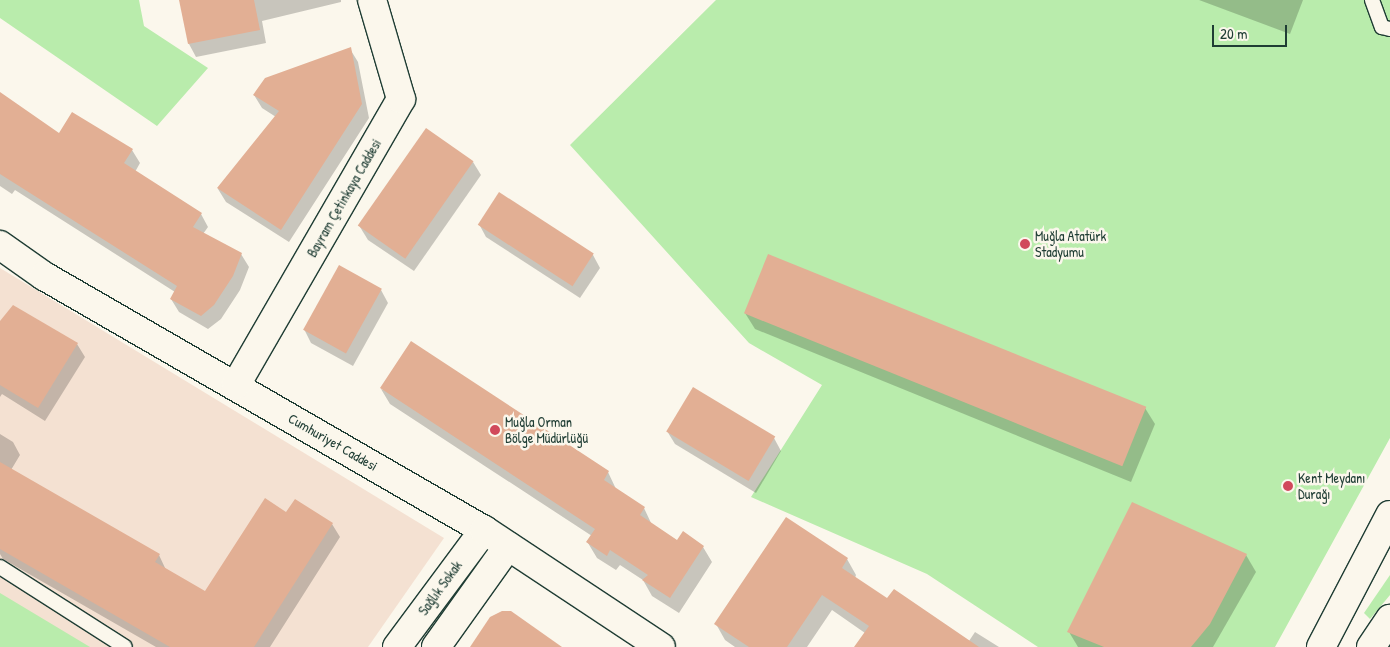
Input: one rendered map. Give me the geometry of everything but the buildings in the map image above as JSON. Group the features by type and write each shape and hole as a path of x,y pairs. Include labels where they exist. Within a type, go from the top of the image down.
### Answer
{"main road":[{"name":"Bayram Çetinkaya Caddesi","path":"236,386 401,99 372,0"},
{"name":"Cumhuriyet Caddesi","path":"0,246 44,276 484,530 662,647"},
{"path":"1327,645 1390,514"},
{"name":"Sağlık Sokak","path":"397,647 484,530"},
{"path":"436,647 508,546"},
{"path":"1371,647 1390,619"}],"lane":[{"path":"1372,0 1382,27 1390,29"},
{"path":"0,567 125,647"}],"shaded area":[{"path":"0,268 444,538 368,647 0,647"}],"green space":[{"path":"0,0 139,0 144,26 208,68 157,126 0,18"},
{"name":"Muğla Atatürk Stadyumu","path":"716,0 1390,0 1390,438 1275,647 1038,647 927,574 751,497 822,385 749,343 570,145"},
{"path":"1390,575 1390,595 1370,619 1364,613"},
{"path":"0,593 90,647 0,647"}],"place":[{"name":"Muğla Atatürk Stadyumu","path":"1025,244"},
{"name":"Muğla Orman Bölge Müdürlüğü","path":"495,430"},
{"name":"Kent Meydanı Durağı","path":"1288,486"}]}
